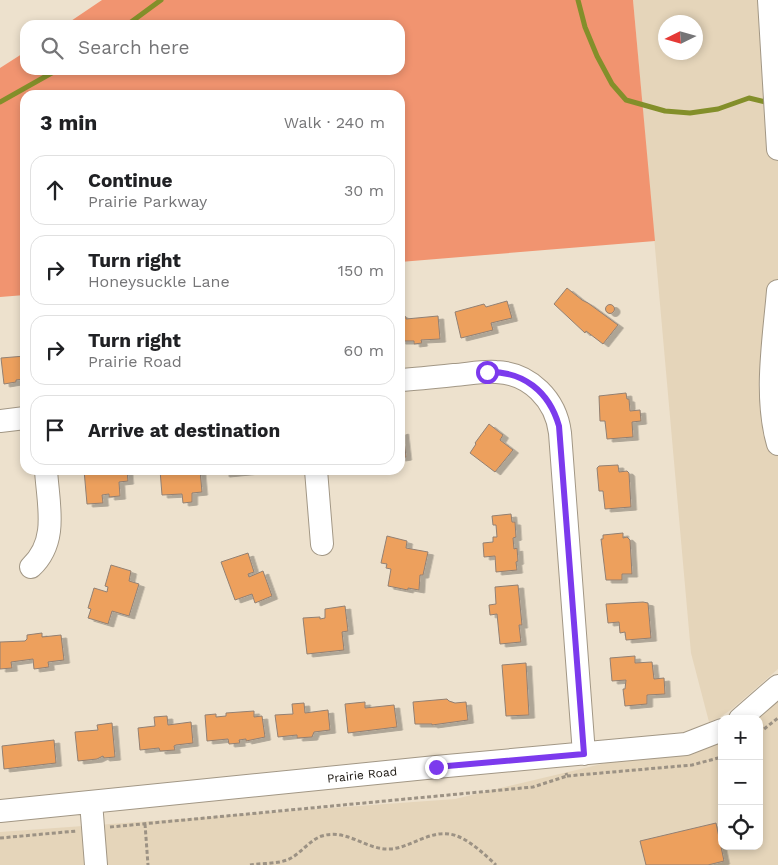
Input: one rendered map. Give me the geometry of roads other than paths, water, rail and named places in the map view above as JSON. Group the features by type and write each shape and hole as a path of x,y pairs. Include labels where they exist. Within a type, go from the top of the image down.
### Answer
{"street":[{"path":"768,0 778,149"},
{"path":"778,291 771,382 778,444"},
{"path":"405,380 487,372 506,373 519,377 531,384 545,396 558,421 560,433 572,762"},
{"path":"0,421 20,419"},
{"path":"31,567 43,553 50,533 46,475"},
{"path":"316,475 322,544"},
{"path":"745,715 778,686"},
{"name":"Prairie Road","path":"0,811 572,762 686,744 718,732"},
{"path":"91,802 96,865"}],"waterway":[{"path":"134,20 161,0"},
{"path":"578,0 585,27 597,56 612,84 626,100 665,111 690,113 718,109 749,98 770,103"},
{"path":"21,90 48,75"},
{"path":"0,102 20,91"}]}
